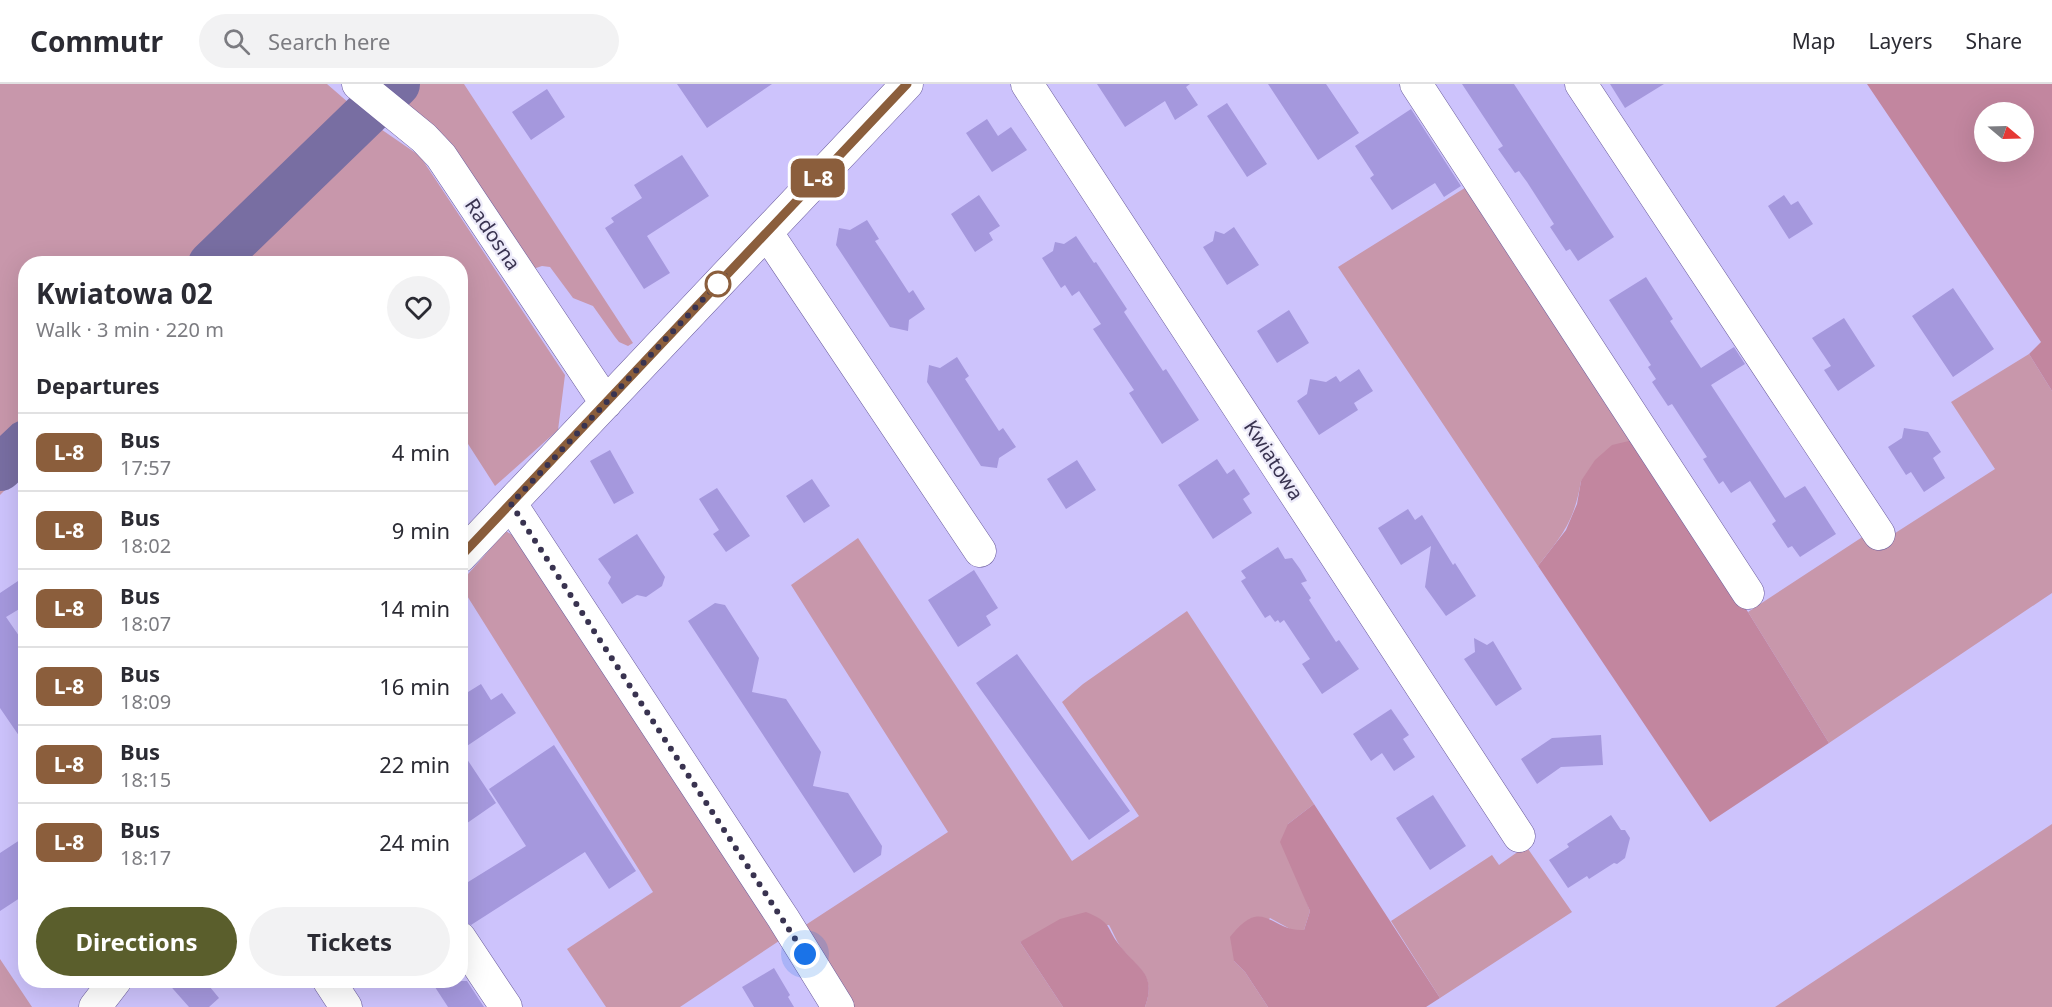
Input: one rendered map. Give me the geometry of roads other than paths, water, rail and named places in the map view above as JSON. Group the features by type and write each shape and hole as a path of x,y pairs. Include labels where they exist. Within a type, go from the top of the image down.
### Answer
{"street":[{"path":"468,549 907,84"},
{"name":"Kwiatowa","path":"1027,84 1519,836"},
{"path":"1416,84 1748,593"},
{"path":"1581,84 1879,534"},
{"name":"Radosna","path":"359,85 424,138 441,156 606,403"},
{"path":"767,233 980,551"},
{"path":"511,504 783,918 838,1007"},
{"path":"468,950 506,1007"},
{"path":"95,1007 110,988"},
{"path":"334,988 346,1007"}],"waterway":[{"path":"219,256 397,84"},
{"path":"0,468 18,451"}]}
